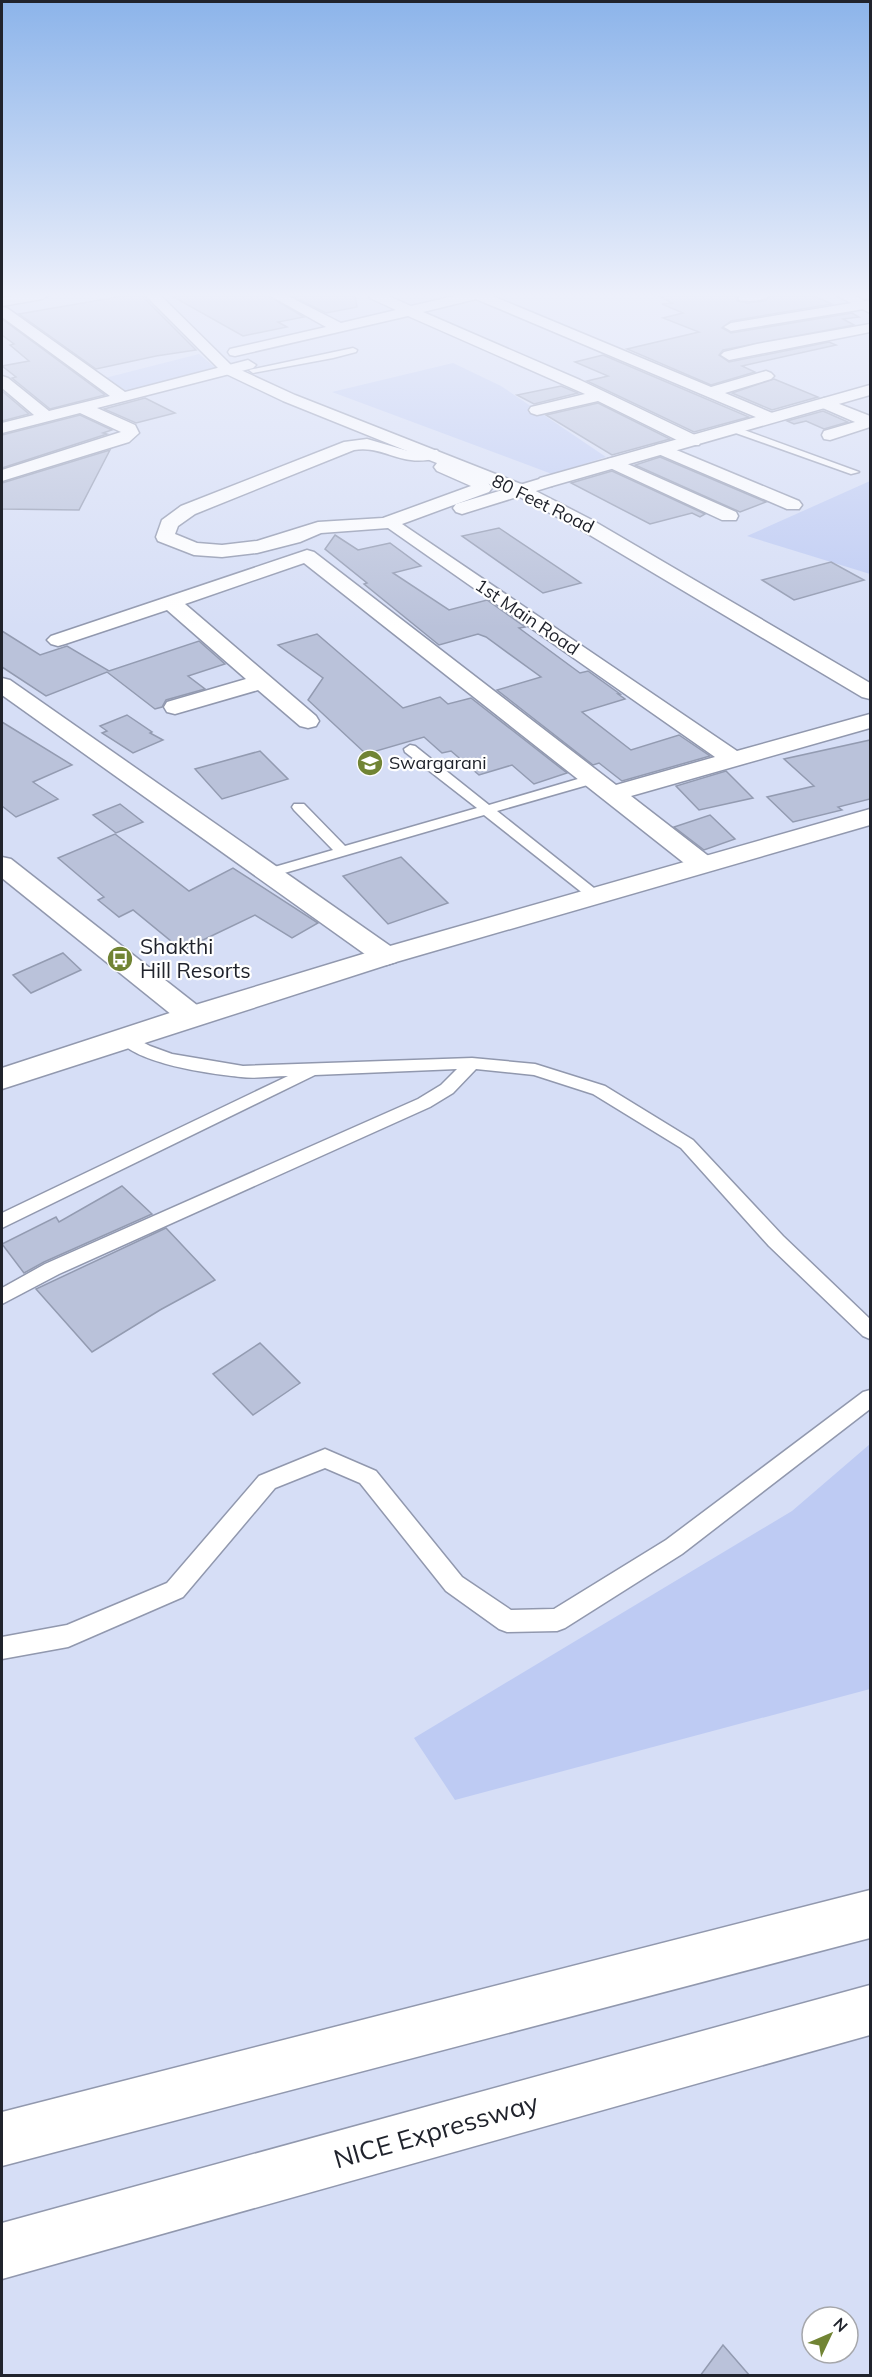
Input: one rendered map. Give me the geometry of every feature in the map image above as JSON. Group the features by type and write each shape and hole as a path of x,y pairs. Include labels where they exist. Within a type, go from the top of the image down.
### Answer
{"main road":[{"path":"32,406 46,417"},
{"path":"2,428 85,406"},
{"name":"80 Feet Road","path":"310,406 520,490 585,524 870,692"},
{"name":"80 Feet Road","path":"340,406 546,482 870,672"},
{"path":"537,410 555,406"},
{"path":"620,406 693,441"},
{"path":"743,406 771,418"},
{"path":"58,640 397,528 546,482 814,406"},
{"path":"831,406 870,422"},
{"path":"2,476 131,434 129,429 81,407"},
{"path":"830,435 870,422"},
{"path":"430,454 413,458 365,443 350,446 188,510 169,524 165,537 194,549 222,551 272,544 318,528 386,523 483,488 481,484 443,467 453,464"},
{"path":"662,449 793,505"},
{"path":"614,463 729,516"},
{"name":"1st Main Road","path":"397,528 734,759"},
{"path":"307,556 702,864"},
{"path":"170,602 308,721"},
{"path":"175,707 261,682"},
{"path":"2,685 386,956"},
{"path":"602,786 734,759 870,721"},
{"path":"2,1079 192,1016 386,956 870,817"},
{"path":"2,865 192,1016"},
{"path":"2,2139 870,1914"},
{"name":"NICE Expressway","path":"2,2251 870,2010"}],"lane":[{"path":"733,429 854,472"},
{"path":"410,749 594,895"},
{"path":"269,873 487,810 602,786"},
{"path":"299,807 343,852"},
{"path":"125,1038 144,1050 170,1059 243,1072 472,1063 535,1070 599,1090 687,1144 776,1241 870,1331"},
{"path":"2,1297 52,1269 424,1104 447,1089 472,1063"},
{"path":"2,1221 316,1069"},
{"path":"2,1648 68,1636 175,1590 267,1482 325,1458 368,1477 454,1584 471,1597 507,1621 557,1620 674,1547 870,1398"}],"shaded area":[{"path":"369,406 530,406 606,457 552,474"},
{"path":"870,481 870,574 747,536"},
{"path":"870,1444 870,1689 455,1800 414,1738 792,1511"}],"building":[{"path":"2,406 20,406 29,414 2,421"},
{"path":"46,406 62,406 50,409"},
{"path":"115,406 161,406 175,413 136,423 104,409"},
{"path":"585,406 604,406 670,439 612,455 546,415"},
{"path":"639,406 723,406 749,417 694,432"},
{"path":"762,406 786,406 772,410"},
{"path":"823,411 848,422 824,429 806,421 794,424 787,421"},
{"path":"80,415 112,430 103,433 107,434 2,468 2,435"},
{"path":"110,450 79,510 2,509 2,483"},
{"path":"660,457 766,502 740,512 635,465"},
{"path":"612,471 705,514 700,517 692,513 650,524 571,483"},
{"path":"499,528 581,583 543,593 462,536"},
{"path":"335,535 358,550 390,543 421,566 393,573 449,610 487,600 525,627 519,628 580,673 588,671 620,694 618,694 625,699 582,712 631,750 679,735 710,756 622,781 599,763 593,765 497,690 541,677 486,637 478,634 439,645 325,549"},
{"path":"831,562 864,580 794,600 762,580"},
{"path":"2,631 40,655 67,646 109,671 199,641 225,664 188,676 205,689 166,700 162,707 155,709 107,672 46,696 2,667"},
{"path":"317,634 403,708 440,697 448,704 471,698 567,773 534,784 512,765 479,775 451,751 442,753 424,737 366,754 308,700 323,678 278,645"},
{"path":"127,715 163,740 133,753 102,733 107,731 100,726"},
{"path":"2,722 72,765 33,782 58,799 16,817 2,806"},
{"path":"870,740 870,799 838,807 842,810 793,822 767,797 814,786 784,759"},
{"path":"260,751 288,779 222,799 195,769"},
{"path":"726,771 753,798 699,810 676,786"},
{"path":"120,804 143,822 116,833 93,815"},
{"path":"710,815 735,839 704,850 674,827"},
{"path":"115,834 189,891 233,868 318,923 292,938 255,915 182,950 133,910 119,917 98,900 104,897 58,858"},
{"path":"401,857 448,903 388,924 343,876"},
{"path":"63,953 81,970 31,993 13,975"},
{"path":"122,1186 152,1214 24,1273 2,1244 56,1217 59,1222"},
{"path":"166,1228 215,1280 160,1310 92,1352 36,1289"},
{"path":"260,1343 300,1383 253,1415 213,1374"},
{"path":"723,2345 750,2376 700,2376"}],"place":[{"name":"Swargarani","path":"370,763"},
{"name":"Shakthi Hill Resorts","path":"120,959"}]}
